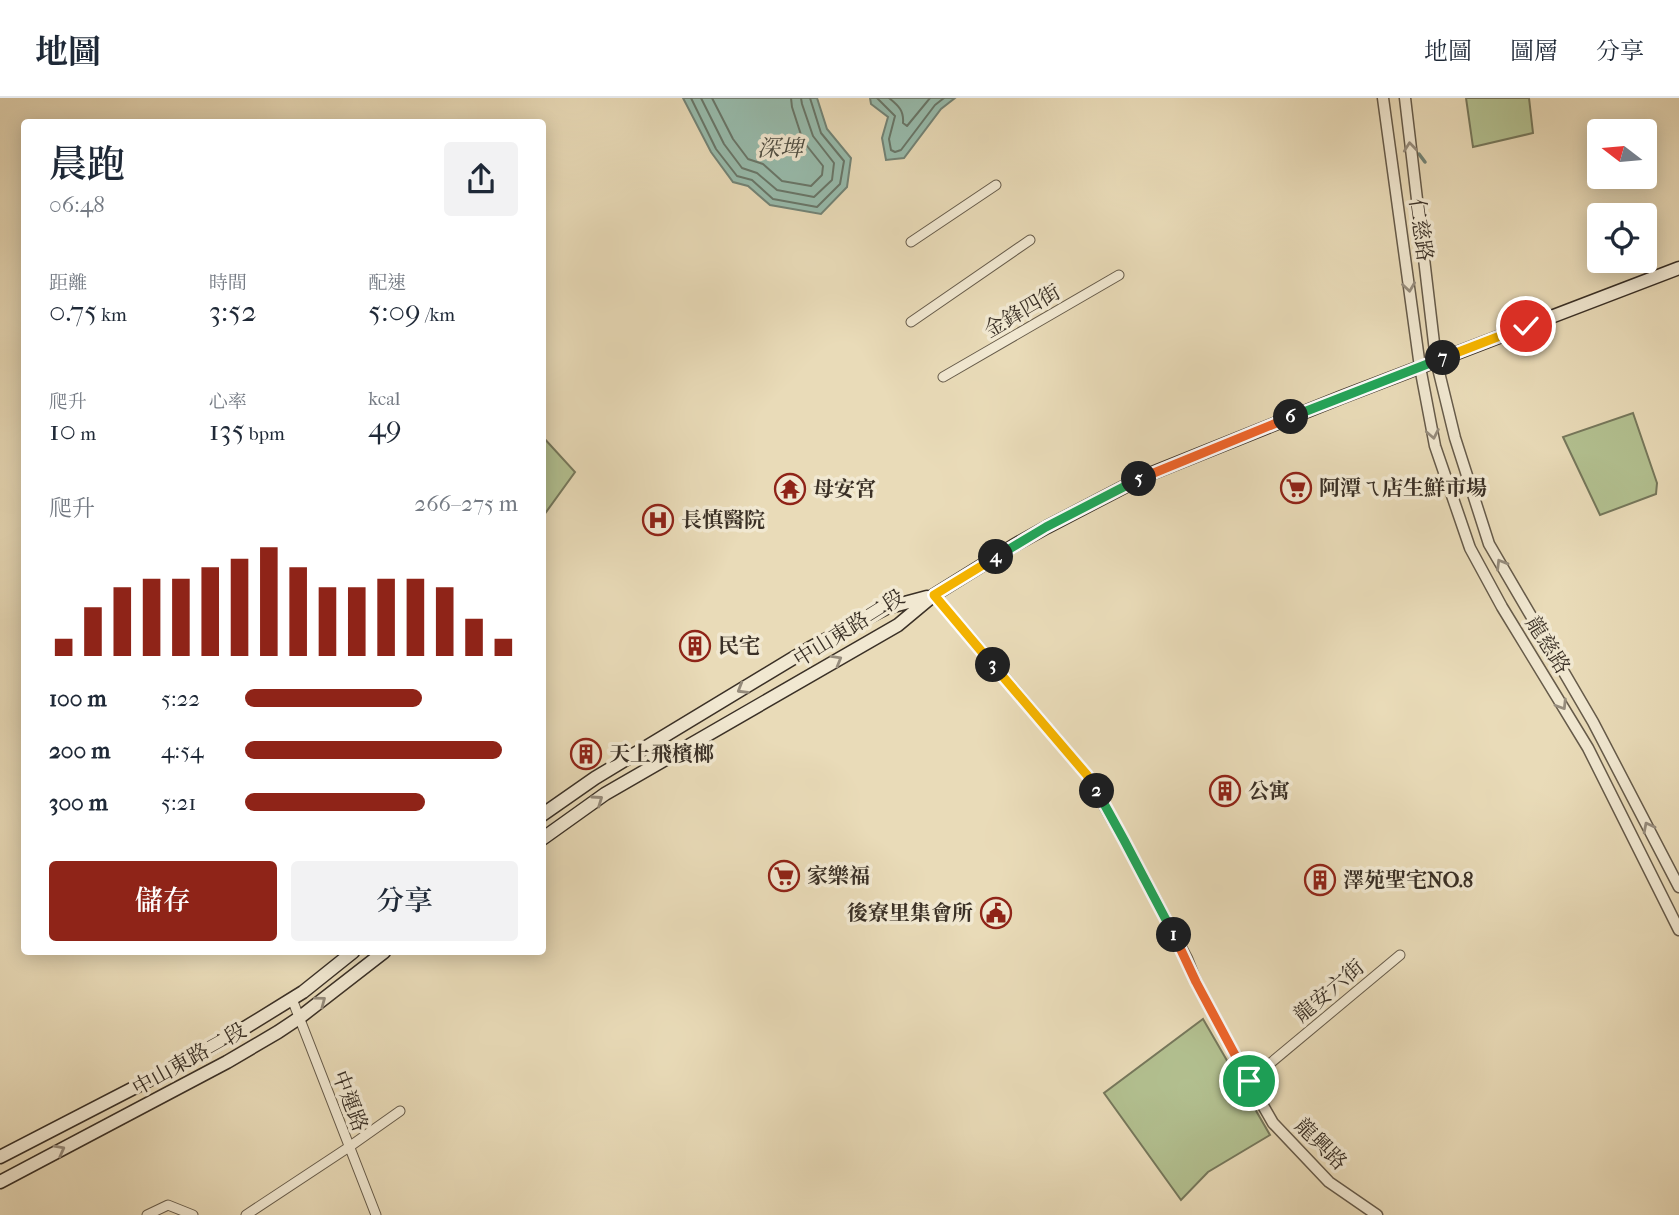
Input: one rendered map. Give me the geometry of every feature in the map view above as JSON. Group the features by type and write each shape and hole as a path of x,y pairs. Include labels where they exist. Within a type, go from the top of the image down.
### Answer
{"main road":[{"path":"934,595 1046,527 1145,477 1436,360 1679,268"},
{"name":"中山東路二段","path":"546,812 594,778 810,648 886,608 934,595"},
{"name":"中山東路二段","path":"546,836 605,794 898,625 934,595"},
{"name":"中山東路二段","path":"0,1157 217,1045 303,992 349,955"},
{"name":"中山東路二段","path":"0,1182 227,1062 299,1018 380,955"}],"street":[{"name":"仁慈路","path":"1383,98 1420,367"},
{"name":"仁慈路","path":"1405,98 1436,360"},
{"path":"1394,174 1413,170"},
{"path":"911,242 996,186"},
{"path":"911,322 1030,240"},
{"name":"金鋒四街","path":"943,377 1119,275"},
{"name":"龍慈路","path":"1436,360 1455,438 1489,544 1594,722 1679,887"},
{"name":"龍慈路","path":"1420,367 1435,446 1470,548 1502,607 1588,748 1679,930"},
{"name":"龍興路","path":"934,595 1087,775 1273,1123 1329,1181 1377,1215"},
{"path":"1502,607 1521,597"},
{"name":"龍安六街","path":"1249,1081 1400,955"},
{"name":"中運路","path":"292,999 376,1215"},
{"path":"246,1215 400,1111"},
{"path":"147,1215 168,1205 193,1215"}],"green space":[{"path":"1466,98 1529,98 1533,133 1473,147"},
{"path":"1633,413 1657,483 1656,494 1600,515 1563,437"},
{"path":"546,440 575,472 546,512"},
{"path":"1203,1019 1270,1135 1208,1172 1181,1200 1104,1093"}],"water":[{"name":"深埤","path":"683,98 817,98 827,129 851,158 847,187 821,214 770,205 748,186 733,182 711,152"},
{"path":"870,98 955,98 941,109 904,158 886,160 882,138 888,117 871,104"}],"waterway":[{"path":"1419,154 1425,162"}],"place":[{"name":"阿潭ㄟ店生鮮市場","path":"1296,488"},
{"name":"母安宮","path":"790,489"},
{"name":"長慎醫院","path":"658,520"},
{"name":"民宅","path":"695,646"},
{"name":"天上飛檳榔","path":"586,754"},
{"name":"公寓","path":"1225,791"},
{"name":"家樂福","path":"784,876"},
{"name":"澤苑聖宅NO.8","path":"1320,880"},
{"name":"後寮里集會所","path":"996,913"}],"route":[{"path":"1249,1081 1196,982 1187,959 1087,775 934,595 1046,527 1124,486 1526,326"}]}
